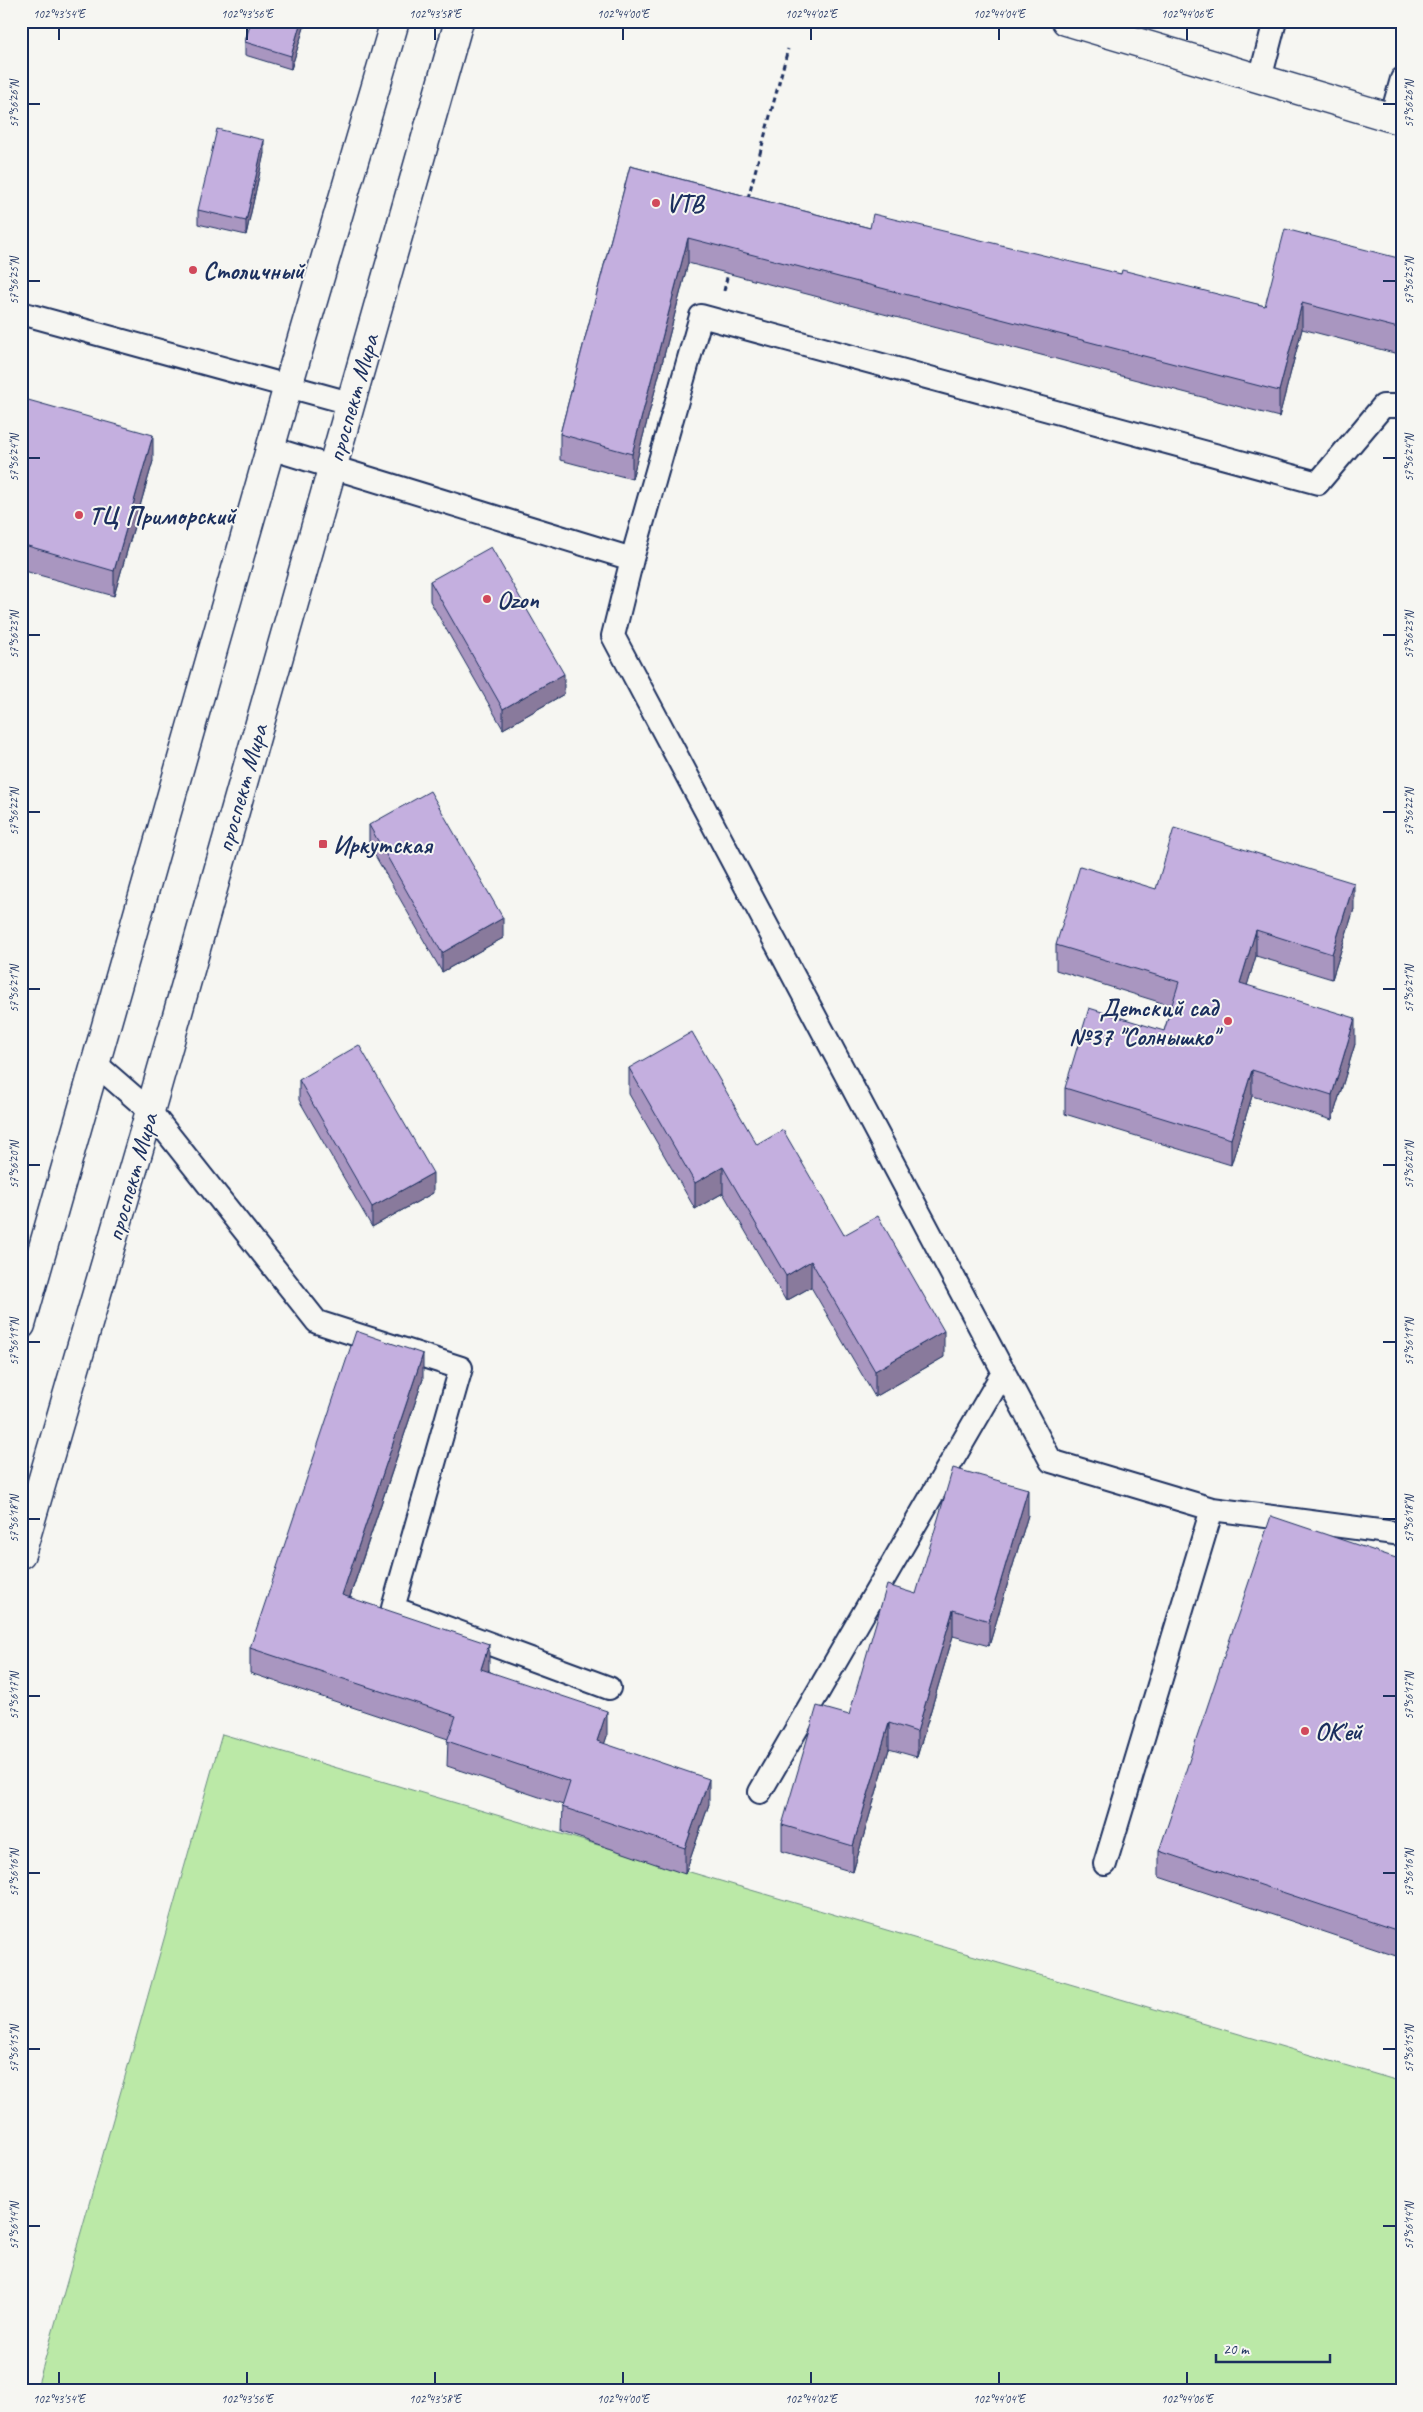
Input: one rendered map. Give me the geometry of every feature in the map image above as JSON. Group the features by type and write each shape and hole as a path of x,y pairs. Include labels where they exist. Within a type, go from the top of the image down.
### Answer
{"street":[{"path":"21,1325 97,1065 270,448 395,21"},
{"name":"проспект Мира","path":"21,1554 150,1110 460,21"},
{"path":"1066,21 1396,120"}],"lane":[{"path":"1260,79 1275,21"},
{"path":"1396,120 1402,79"},
{"path":"21,313 350,403"},
{"path":"1402,406 1383,406 1318,483 701,316 632,559 613,636 1051,1461 1212,1509 1402,1534"},
{"path":"270,448 632,559"},
{"path":"97,1065 150,1110 318,1322 461,1368 393,1608 609,1688"},
{"path":"760,1792 1004,1371"},
{"path":"1105,1864 1212,1509"}],"path":[{"path":"746,205 788,49"}],"green space":[{"path":"222,1734 1402,2082 1402,2391 36,2391"}],"building":[{"path":"251,21 301,21 291,56 245,42"},
{"path":"217,129 264,140 246,221 198,210"},
{"path":"630,166 870,228 873,214 1121,274 1122,270 1265,306 1285,229 1402,259 1402,329 1302,303 1279,391 688,238 632,454 560,434"},
{"name":"ТЦ Приморский","path":"21,398 153,435 114,571 21,544"},
{"path":"491,547 564,674 503,709 430,581"},
{"path":"430,791 503,918 442,953 369,825"},
{"name":"Детский сад №37 \"Солнышко\"","path":"1174,828 1354,883 1332,954 1256,930 1240,983 1355,1018 1332,1095 1252,1070 1231,1139 1065,1088 1089,1008 1164,1031 1179,982 1056,945 1080,866 1156,889"},
{"path":"692,1032 757,1145 783,1130 844,1235 878,1216 944,1331 875,1371 811,1261 786,1276 723,1167 695,1183 629,1068"},
{"path":"359,1045 433,1173 372,1207 299,1080"},
{"path":"356,1331 423,1354 342,1595 489,1644 481,1669 607,1711 597,1741 709,1779 685,1848 562,1807 570,1782 447,1741 456,1716 250,1648"},
{"path":"953,1468 1028,1489 989,1621 953,1610 917,1732 889,1723 853,1846 782,1825 817,1706 849,1715 887,1585 916,1594"},
{"name":"ОК'ей","path":"1271,1516 1402,1560 1402,1932 1159,1851"}],"place":[{"name":"VTB","path":"656,203"},
{"name":"Столичный","path":"193,270"},
{"name":"ТЦ Приморский","path":"79,515"},
{"name":"Ozon","path":"487,599"},
{"name":"Иркутская","path":"323,844"},
{"name":"Детский сад №37 \"Солнышко\"","path":"1228,1021"},
{"name":"ОК'ей","path":"1305,1731"}]}
